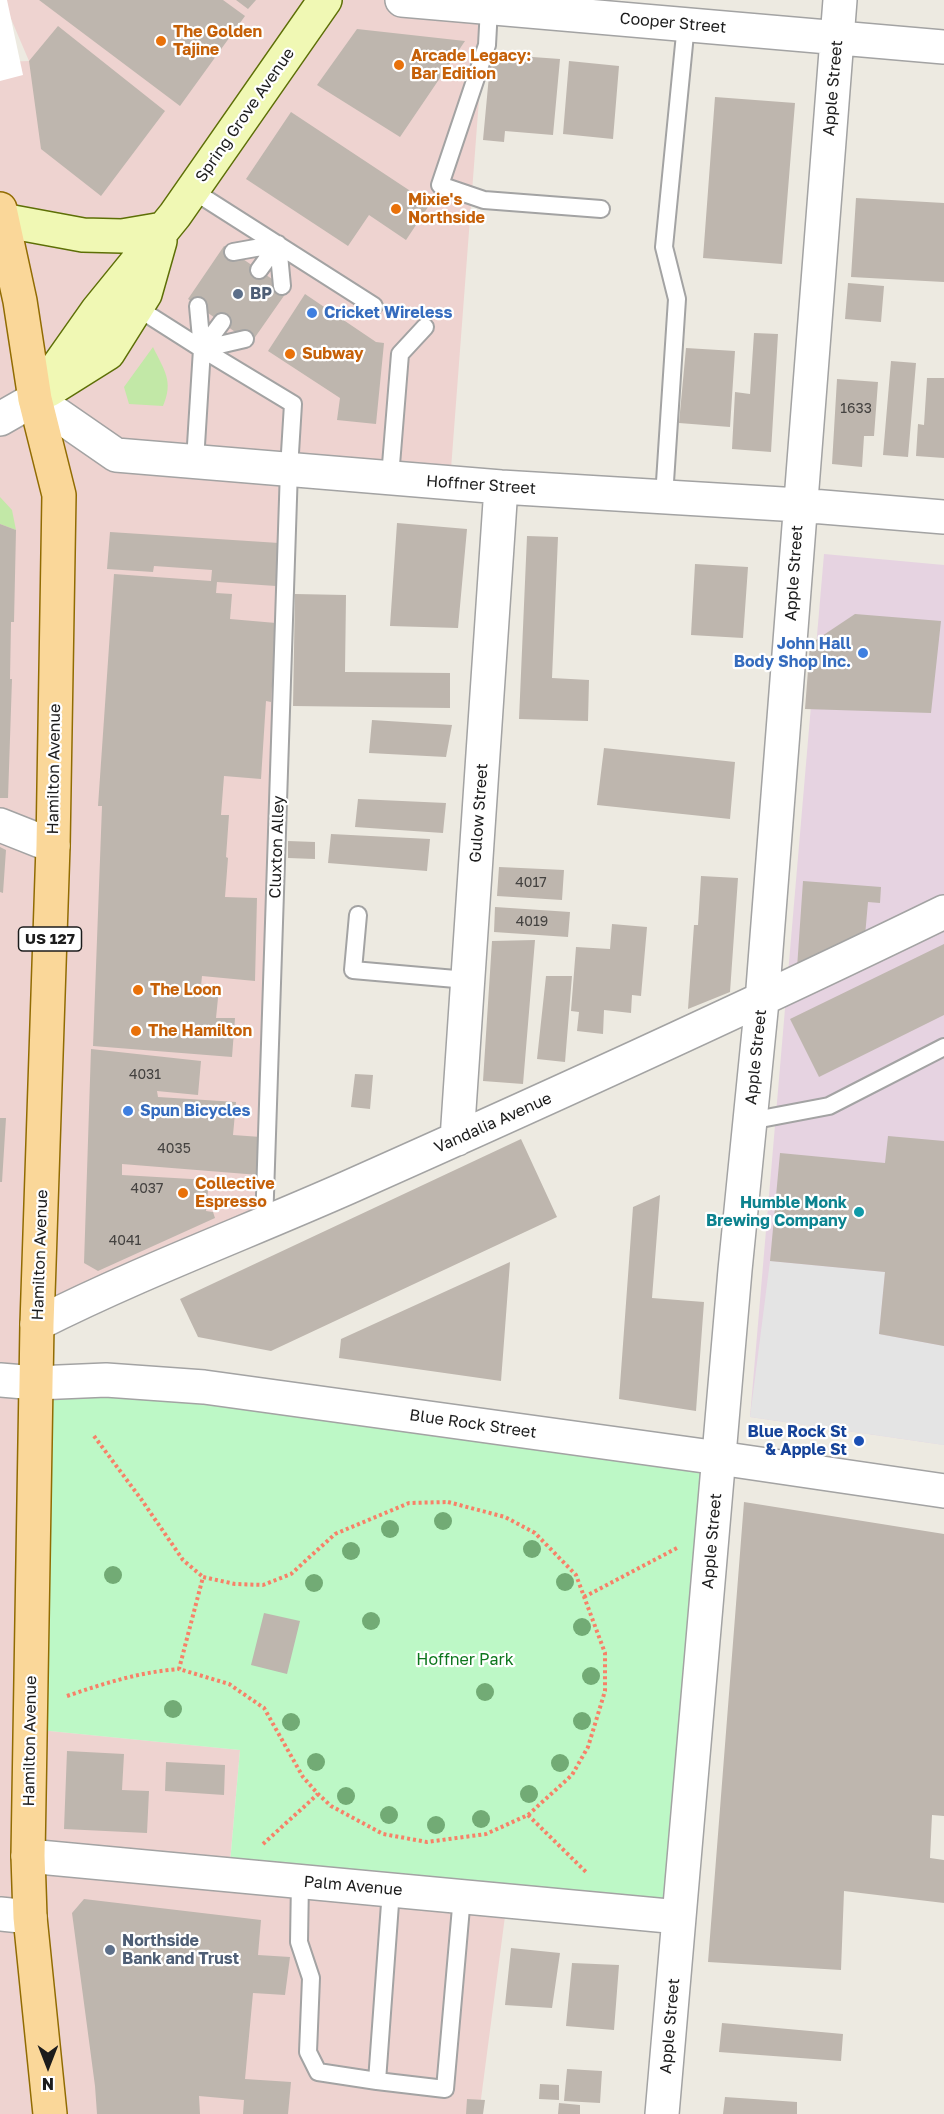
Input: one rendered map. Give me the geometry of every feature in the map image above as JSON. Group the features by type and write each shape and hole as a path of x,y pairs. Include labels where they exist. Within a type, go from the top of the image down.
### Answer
{"main road":[{"name":"Spring Grove Avenue","path":"34,399 97,311 192,190 325,0"},
{"path":"1,214 83,235 122,236 163,229"},
{"name":"US 127","path":"1,214 6,271 20,301 34,399"},
{"name":"Spring Grove Avenue","path":"34,399 108,352 146,294 163,229"},
{"name":"Hamilton Avenue","path":"34,399 59,495 53,846 37,1324 28,1856 15,1915 50,2114"}],"street":[{"name":"Cooper Street","path":"402,0 944,47"},
{"name":"Apple Street","path":"662,2114 719,1458 762,1001 840,0"},
{"name":"Hoffner Street","path":"34,399 116,454 501,487 799,505 944,517"},
{"name":"Spring Grove Avenue","path":"0,419 34,399"},
{"name":"Gulow Street","path":"457,1139 501,487"},
{"path":"0,825 53,846"},
{"name":"Vandalia Avenue","path":"37,1324 90,1297 264,1225 762,1001 944,912"},
{"name":"Blue Rock Street","path":"0,1380 36,1383 106,1380 204,1387 944,1491"},
{"name":"Palm Avenue","path":"28,1856 679,1917"}],"lane":[{"path":"489,8 487,45 440,186 484,200 601,209"},
{"path":"664,497 677,299 664,247 686,24"},
{"path":"192,190 374,306"},
{"path":"233,252 278,244"},
{"path":"259,270 278,244"},
{"path":"278,244 282,286"},
{"path":"195,461 202,349 198,306"},
{"path":"136,308 202,349 245,339"},
{"path":"202,349 222,322"},
{"path":"390,477 400,354 425,327"},
{"name":"Cluxton Alley","path":"202,349 293,404 264,1225"},
{"path":"358,915 353,970 467,980"},
{"path":"750,1121 829,1106 944,1047"},
{"path":"300,1881 299,1942 311,1978 308,2052 318,2072 445,2089 462,1896"},
{"path":"377,2081 391,1890"}],"path":[{"path":"67,1696 111,1681 148,1672 179,1669 229,1684 264,1708 303,1777 331,1806 383,1834 427,1842 486,1834 528,1815 572,1775 588,1748 605,1691 605,1653 576,1575 535,1533 506,1517 448,1502 409,1503 334,1534 291,1574 263,1585 235,1584 203,1577 183,1560 94,1436"},
{"path":"584,1597 682,1546"},
{"path":"179,1669 203,1577"},
{"path":"229,1875 318,1794"}],"shaded area":[{"path":"3,0 603,0 601,17 486,7 450,482 290,469 264,1225 37,1324 30,1729 240,1750 229,1874 507,1901 479,2114 0,2114 0,62 29,61"},
{"path":"824,554 944,565 944,1445 750,1417"},
{"path":"770,1261 885,1272 879,1334 944,1346 944,1445 750,1417"}],"green space":[{"path":"153,347 168,382 163,406 129,404 124,387"},
{"path":"0,497 12,510 16,530 0,524"},
{"name":"Hoffner Park","path":"36,1383 719,1458 679,1917 229,1875 240,1750 30,1729"}],"pier":[{"path":"0,0 7,0 23,75 0,81"}],"building":[{"path":"39,0 223,0 245,16 180,106"},
{"path":"236,0 256,0 248,9"},
{"path":"58,26 165,111 101,196 41,149 29,61"},
{"path":"357,29 465,41 400,137 317,85"},
{"path":"491,54 560,59 553,135 505,131 504,142 483,140"},
{"path":"569,61 619,66 613,139 563,134"},
{"path":"715,97 795,103 782,264 703,258"},
{"path":"291,112 430,204 406,240 369,215 348,246 246,179"},
{"path":"856,198 944,203 944,282 851,277"},
{"name":"BP","path":"224,246 288,290 251,343 188,299"},
{"path":"848,283 884,286 881,322 845,319"},
{"path":"305,294 376,342 384,343 376,424 337,420 340,398 268,351"},
{"path":"754,333 778,334 771,452 732,449 735,392 750,394"},
{"path":"686,348 735,351 730,427 679,423"},
{"path":"891,361 916,363 908,457 883,455"},
{"path":"927,378 944,378 944,458 916,456 918,424 924,425"},
{"path":"837,379 878,382 874,436 864,436 862,467 832,464"},
{"path":"397,523 467,529 458,628 390,626"},
{"path":"0,524 16,530 14,622 11,622 10,679 12,679 8,798 0,798"},
{"path":"110,532 279,543 276,586 217,582 216,593 232,594 230,619 276,623 271,702 266,701 261,779 224,776 221,815 229,815 225,897 257,898 255,981 202,976 201,986 219,988 216,1018 235,1018 232,1057 93,1046 102,806 98,806 114,574 211,581 212,570 154,566 153,572 107,569"},
{"path":"527,536 558,537 552,678 589,680 588,721 519,719"},
{"path":"695,564 748,567 743,638 691,635"},
{"path":"295,594 346,595 345,672 450,673 450,708 293,706"},
{"path":"855,614 941,621 931,713 805,709 810,644"},
{"path":"372,720 452,725 446,757 369,753"},
{"path":"604,748 735,762 730,819 597,805"},
{"path":"358,799 446,803 443,833 355,827"},
{"path":"331,834 430,839 427,871 328,863"},
{"path":"288,841 315,842 315,859 288,858"},
{"path":"0,847 6,850 3,893 0,892"},
{"path":"499,867 564,870 562,900 497,896"},
{"path":"701,876 738,878 730,992 688,1009 694,925 698,925"},
{"path":"803,881 881,887 880,903 868,902 865,936 797,968"},
{"path":"495,907 570,912 568,937 494,932"},
{"path":"612,924 647,927 641,996 632,995 631,1013 604,1010 603,1034 577,1031 579,1012 571,1011 576,947 610,949"},
{"path":"535,940 523,1084 483,1081 492,941"},
{"path":"944,944 944,1015 819,1077 790,1019"},
{"path":"546,976 572,976 565,1062 537,1059"},
{"path":"91,1049 201,1061 198,1095 157,1091 158,1097 236,1102 233,1135 261,1137 259,1175 122,1164 122,1175 209,1180 206,1211 213,1212 215,1218 98,1271 84,1263"},
{"path":"355,1074 373,1075 370,1109 351,1107"},
{"path":"0,1118 6,1118 2,1182 0,1182"},
{"name":"Humble Monk Brewing Company","path":"888,1136 944,1141 944,1346 879,1334 885,1272 770,1261 780,1153 885,1163"},
{"path":"521,1139 557,1217 271,1351 198,1337 180,1299"},
{"path":"660,1195 652,1298 704,1302 696,1411 619,1399 633,1207"},
{"path":"510,1262 501,1381 339,1358 341,1339"},
{"path":"744,1502 944,1534 944,1816 932,1815 930,1858 944,1860 944,1903 844,1891 841,1970 708,1962"},
{"path":"264,1613 300,1621 287,1674 251,1665"},
{"path":"67,1751 124,1754 122,1790 149,1791 147,1833 64,1829"},
{"path":"166,1762 225,1765 224,1795 165,1791"},
{"path":"84,1899 261,1920 258,1955 290,1957 285,1995 253,1993 245,2079 291,2082 288,2114 243,2114 244,2100 199,2096 200,2114 97,2114 72,1913"},
{"path":"511,1948 560,1953 552,2008 505,2005"},
{"path":"572,1963 619,1965 614,2030 566,2026"},
{"path":"722,2023 843,2034 841,2061 719,2052"},
{"path":"567,2069 602,2071 600,2103 564,2101"},
{"path":"540,2084 559,2085 559,2100 539,2099"},
{"path":"725,2097 797,2102 797,2114 723,2114"},
{"path":"467,2099 485,2100 483,2114 466,2114"},
{"path":"559,2103 580,2105 580,2114 558,2114"}],"place":[{"name":"The Golden Tajine","path":"161,41"},
{"name":"Arcade Legacy: Bar Edition","path":"399,65"},
{"name":"Mixie's Northside","path":"396,209"},
{"name":"BP","path":"238,294"},
{"name":"Cricket Wireless","path":"312,313"},
{"name":"Subway","path":"290,354"},
{"name":"John Hall Body Shop Inc.","path":"863,653"},
{"name":"The Loon","path":"138,990"},
{"name":"The Hamilton","path":"136,1031"},
{"name":"Spun Bicycles","path":"128,1111"},
{"name":"Collective Espresso","path":"183,1193"},
{"name":"Humble Monk Brewing Company","path":"859,1212"},
{"name":"Blue Rock St & Apple St","path":"859,1441"},
{"name":"Northside Bank and Trust","path":"110,1950"}]}
